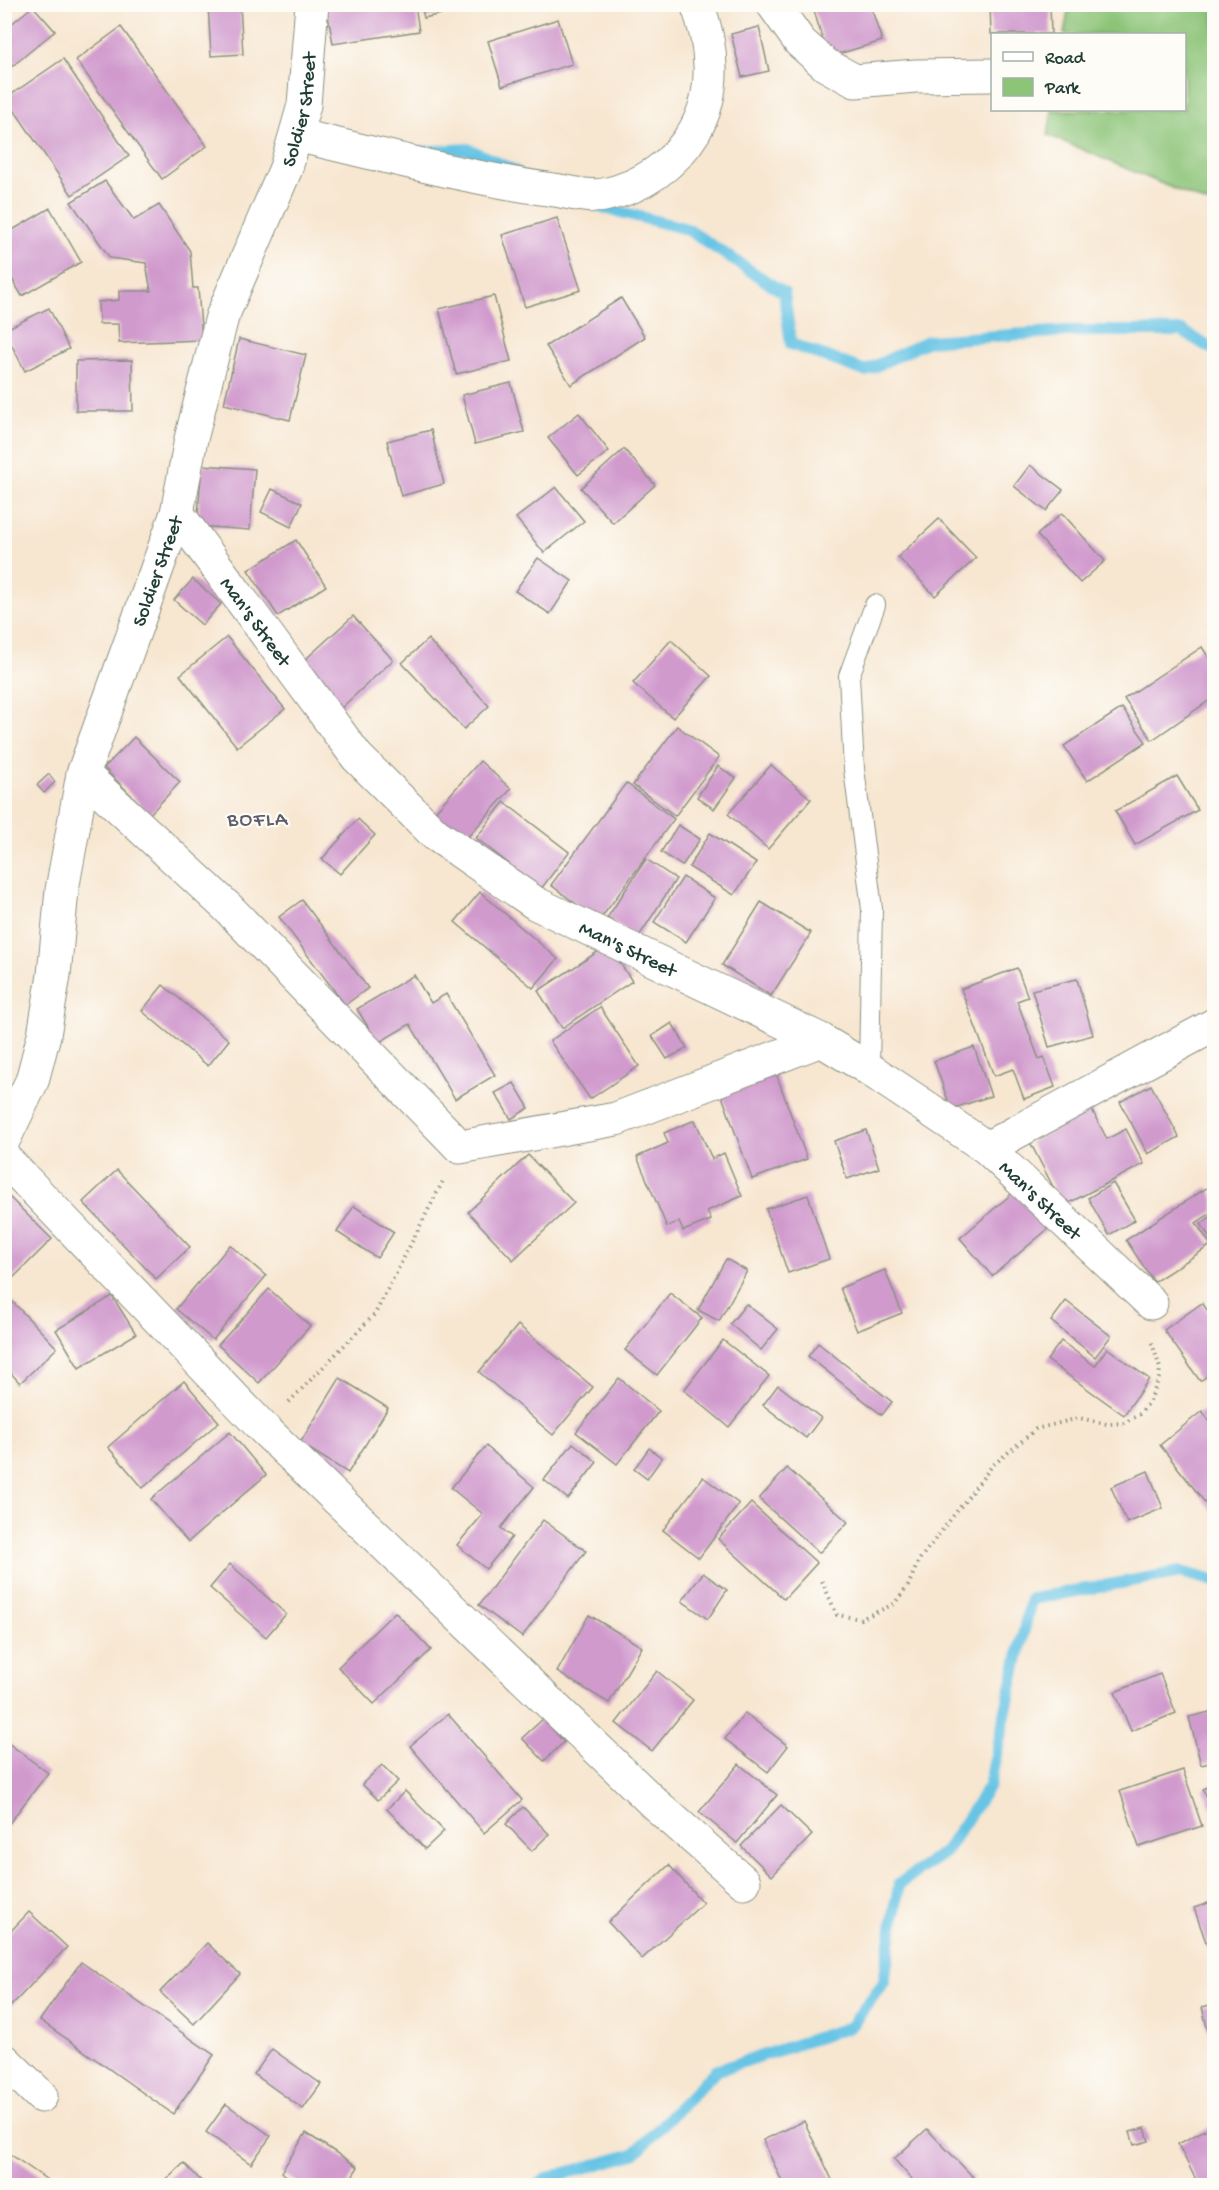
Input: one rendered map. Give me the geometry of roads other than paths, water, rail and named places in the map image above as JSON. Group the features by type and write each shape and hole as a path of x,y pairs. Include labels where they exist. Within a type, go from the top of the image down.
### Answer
{"street":[{"name":"Soldier Street","path":"4,1139 32,1081 44,1035 54,975 62,890 83,774 177,513 191,438 222,317 286,168 296,135 304,105 312,4"},
{"path":"296,135 508,184 602,196 613,193 646,182 684,148 702,118 712,72 702,17 697,4"},
{"path":"773,4 800,42 826,65 855,81 916,76 991,75"},
{"name":"Man's Street","path":"177,513 357,756 435,834 535,903 821,1040 869,1069 987,1148 1151,1303"},
{"path":"83,774 228,908 460,1147 616,1119 821,1040"},
{"path":"987,1148 1215,1025"},
{"path":"4,1158 263,1428 655,1804 744,1882"},
{"path":"4,2060 41,2096"}],"lane":[{"path":"869,1069 872,909 854,769 849,676 875,605"}],"waterway":[{"path":"420,152 468,149 515,171"},
{"path":"597,206 687,229 784,293 791,344 865,371 928,341 1067,331 1182,331 1214,350"},
{"path":"537,2186 548,2178 634,2154 715,2071 850,2027 884,1982 899,1884 945,1852 989,1786 1031,1599 1181,1572 1214,1581"}],"district":[{"name":"BOFLA","path":"258,818"}]}
